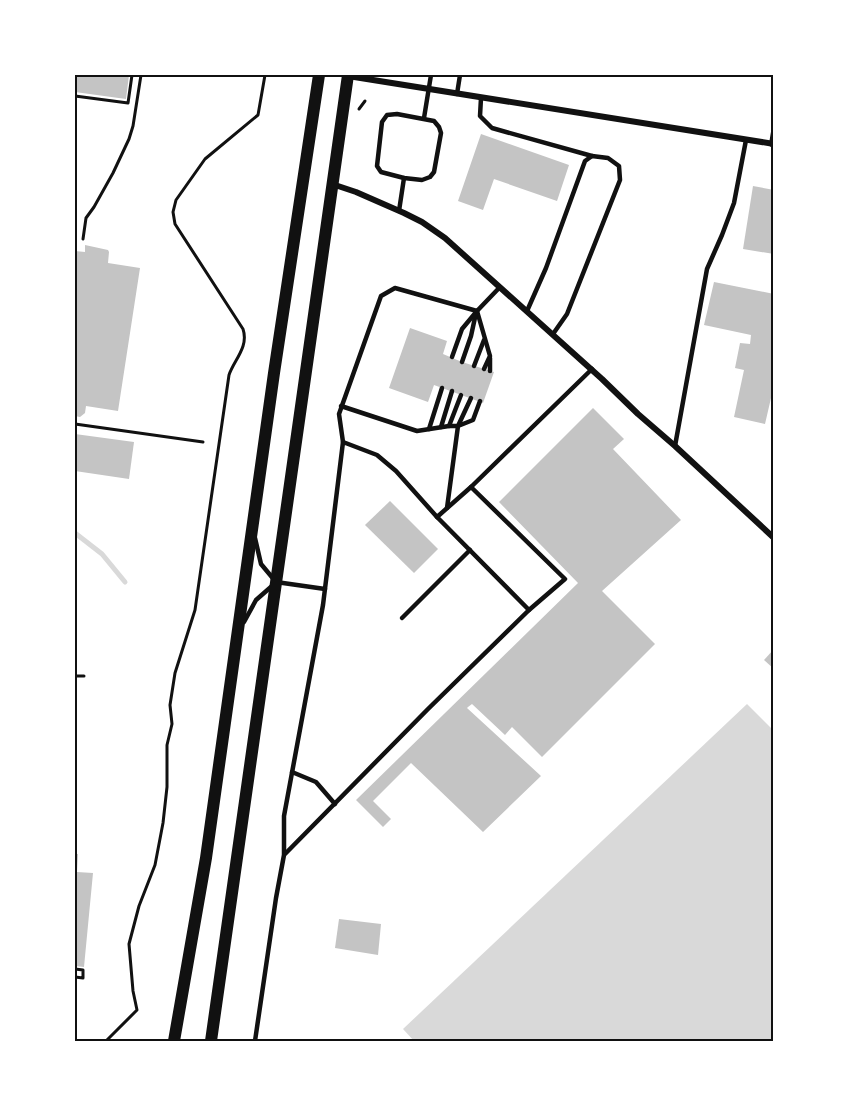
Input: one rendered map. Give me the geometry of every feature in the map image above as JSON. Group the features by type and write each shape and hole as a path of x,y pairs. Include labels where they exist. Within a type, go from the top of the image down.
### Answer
{"main road":[{"path":"174,1041 208,848 274,373 319,75"},
{"path":"211,1041 347,75"}],"street":[{"path":"347,75 773,144 774,132"},
{"path":"332,186 356,192 399,211 422,222 445,238 592,369 774,538"}],"lane":[{"path":"424,118 431,75"},
{"path":"457,94 460,75"},
{"path":"480,98 480,116 492,128 592,156 608,158 619,166 620,180 567,314 553,334"},
{"path":"397,114 434,121 441,133 434,172 430,177 422,180 404,178 381,172 376,166 382,122 387,115 397,114"},
{"path":"675,446 707,269 734,202 746,140"},
{"path":"527,311 546,268 585,161 592,156"},
{"path":"399,211 404,178"},
{"path":"452,357 462,329 500,287"},
{"path":"255,1041 284,855 284,816 325,589 343,442 339,414 341,406 381,296 395,288 477,311"},
{"path":"477,311 489,356 490,371"},
{"path":"462,362 477,311"},
{"path":"474,366 484,338"},
{"path":"484,369 489,356"},
{"path":"437,518 592,369"},
{"path":"429,429 441,388"},
{"path":"441,427 452,391"},
{"path":"449,426 461,395"},
{"path":"447,508 458,426 471,398"},
{"path":"341,406 417,431 458,426 473,420 480,401"},
{"path":"343,442 377,454 396,471 437,518 529,610"},
{"path":"284,855 428,709 529,610 565,579 471,487"},
{"path":"254,526 261,564 276,582 325,589"},
{"path":"402,618 470,550"},
{"path":"239,630 256,600 276,582"},
{"path":"292,772 316,782 334,804"}],"path":[{"path":"75,96 128,103 132,75"},
{"path":"83,239 86,218 125,151 133,126 141,75"},
{"path":"106,1041 137,1010 129,944 139,906 155,865 160,840 167,787 167,745 172,724 170,705 175,673 195,610 229,375 242,351 245,340 243,329 175,224 173,212 176,200 206,159 258,116 265,75"},
{"path":"75,424 203,442"},
{"path":"75,675 84,676"},
{"path":"75,969 83,970 82,978 75,977"}],"shaded area":[{"path":"747,704 774,731 774,1041 414,1041 403,1029"}],"building":[{"path":"75,75 129,75 126,99 75,92"},
{"path":"481,134 569,165 557,201 494,179 483,210 458,201"},
{"path":"753,186 774,190 774,254 743,249"},
{"path":"85,245 108,250 108,263 140,268 118,411 86,406 85,413 80,417 75,416 75,251 85,252"},
{"path":"714,282 774,294 774,385 765,424 734,417 744,370 735,368 740,343 750,344 751,335 704,325"},
{"path":"410,328 447,341 443,354 494,372 483,403 434,385 428,402 389,388"},
{"path":"593,408 624,439 613,449 681,520 602,591 655,644 542,757 512,727 505,735 472,704 467,708 541,776 483,832 411,763 373,801 391,819 383,827 356,800 578,583 499,502"},
{"path":"75,434 134,442 129,479 75,471"},
{"path":"390,501 438,549 414,573 365,525"},
{"path":"774,649 774,669 764,660"},
{"path":"75,854 78,854 77,872 93,873 84,967 75,966"},
{"path":"339,919 381,924 378,955 335,948"}],"waterway":[{"path":"75,533 102,554 125,582"}]}
